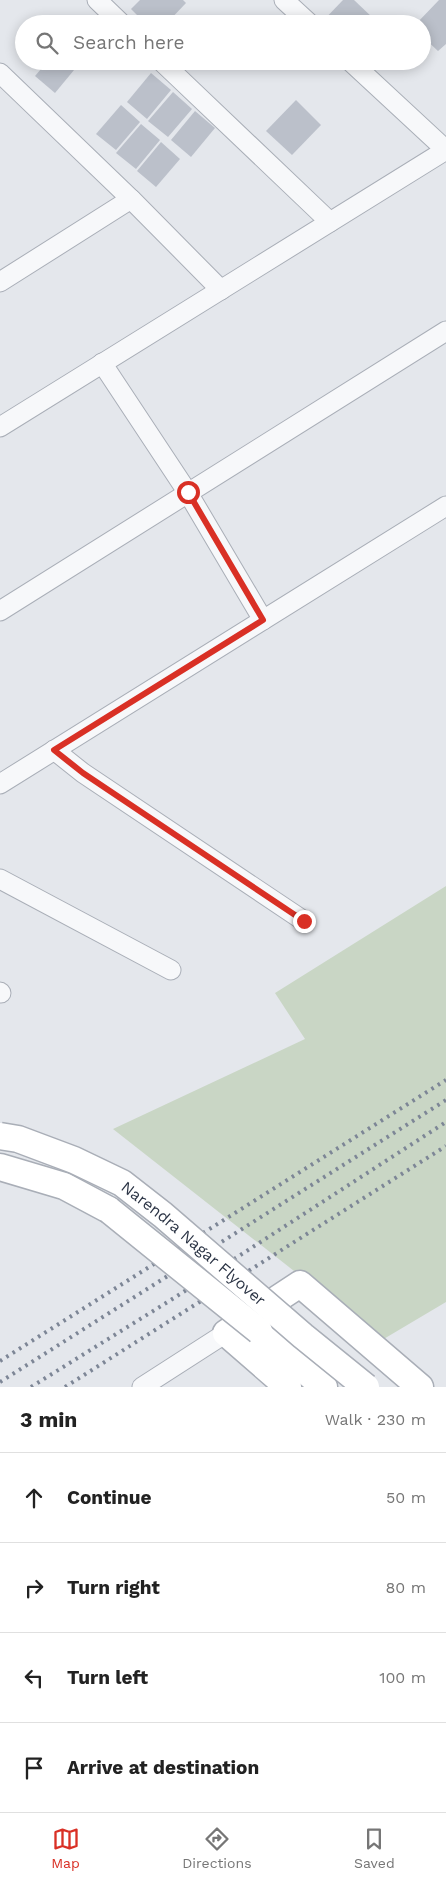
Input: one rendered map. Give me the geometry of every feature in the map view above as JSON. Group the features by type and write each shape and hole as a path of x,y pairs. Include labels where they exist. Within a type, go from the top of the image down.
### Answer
{"main road":[{"name":"Narendra Nagar Flyover","path":"0,1136 18,1139 74,1160 122,1183 163,1214 303,1336 366,1387"},
{"name":"Narendra Nagar Flyover","path":"0,1166 64,1186 109,1210 259,1331 324,1387"},
{"path":"288,1387 226,1333 300,1284 420,1387"}],"street":[{"path":"97,0 113,15"},
{"path":"284,0 300,15"},
{"path":"170,70 330,222"},
{"path":"0,427 446,150 360,70"},
{"path":"0,73 131,199 220,290"},
{"path":"0,282 131,199"},
{"path":"0,611 446,331"},
{"path":"102,364 188,492 263,620"},
{"path":"0,784 446,506"},
{"path":"54,750 83,773 304,921"},
{"path":"0,879 172,970"},
{"path":"142,1387 226,1333"}],"green space":[{"path":"446,886 446,1302 382,1340 113,1129 305,1039 275,993"}],"building":[{"path":"140,0 183,0 186,3 175,15 137,15 131,9"},
{"path":"343,0 354,0 370,15 329,15"},
{"path":"439,0 446,0 446,44 438,51 431,44 431,15 425,15"},
{"path":"40,70 74,70 55,93 35,76"},
{"path":"151,73 171,90 147,119 127,102"},
{"path":"173,92 192,109 168,137 148,121"},
{"path":"296,100 321,125 292,155 266,131"},
{"path":"121,105 140,122 116,150 96,134"},
{"path":"195,111 215,128 191,157 171,140"},
{"path":"141,124 160,140 136,169 116,153"},
{"path":"161,142 180,159 156,187 137,171"}],"railway":[{"path":"0,1361 446,1080"},
{"path":"0,1382 446,1100"},
{"path":"31,1387 174,1298 446,1122"},
{"path":"65,1387 446,1146"}],"route":[{"path":"188,492 263,620 54,750 83,773 304,921"}]}
